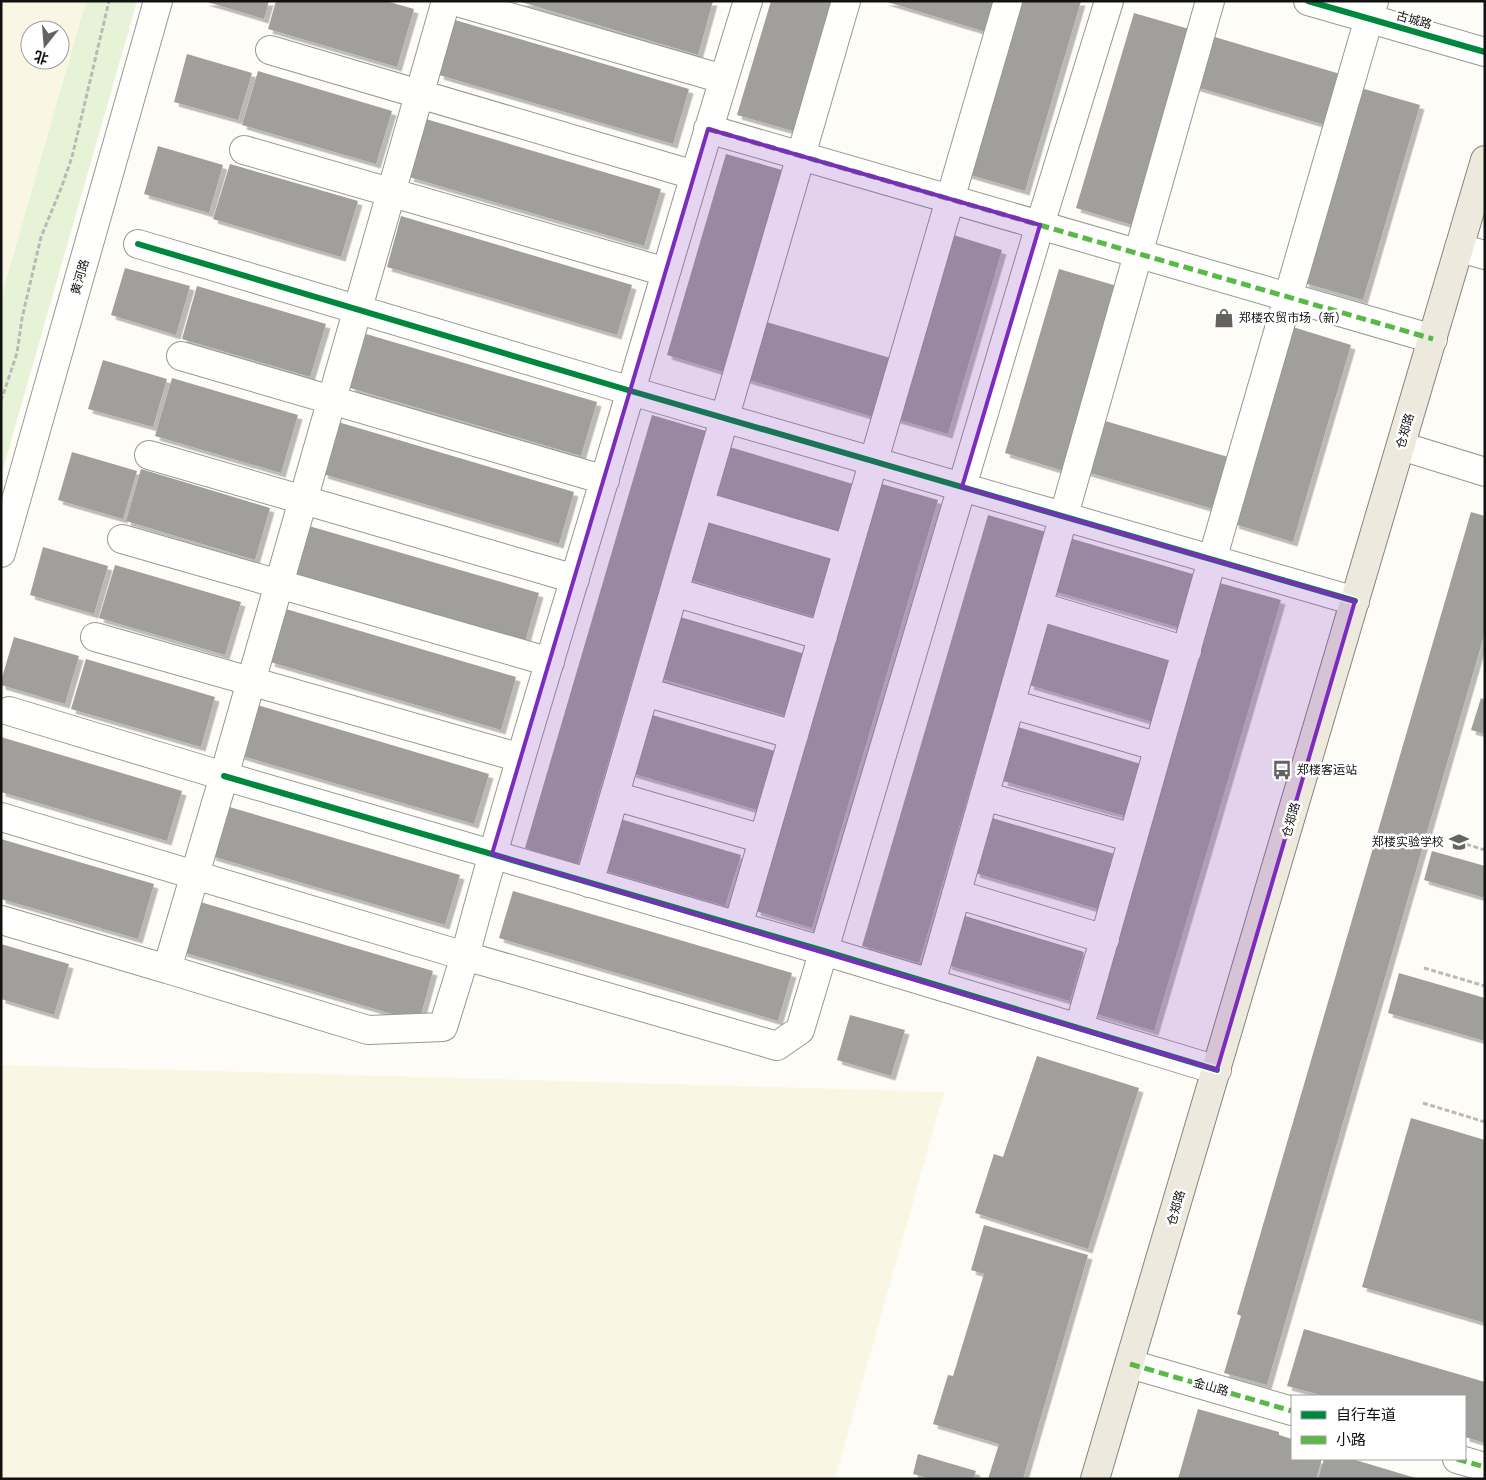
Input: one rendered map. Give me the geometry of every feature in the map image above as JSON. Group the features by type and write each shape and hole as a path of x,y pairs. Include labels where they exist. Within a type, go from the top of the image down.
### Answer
{"main road":[{"name":"仓郑路","path":"1095,1479 1485,160"}],"street":[{"name":"黄河路","path":"1,553 158,1"},
{"path":"167,968 224,776 446,1"},
{"path":"454,1 723,79"},
{"path":"1,920 167,968 368,1030 443,1027 465,956 492,854 605,480 694,175 748,1"},
{"path":"589,883 846,1"},
{"path":"738,926 1008,1"},
{"path":"1,817 465,956 776,1046 800,1030 1040,225 1109,1"},
{"path":"931,983 1210,1"},
{"name":"古城路","path":"1308,1 1372,10 1485,52"},
{"path":"1080,1028 1212,560 1372,10"},
{"path":"270,50 694,175"},
{"path":"708,129 1433,339"},
{"path":"244,150 666,272"},
{"path":"138,244 631,391 1355,601"},
{"path":"1459,248 1485,255"},
{"path":"181,356 605,480"},
{"path":"1401,446 1485,472"},
{"path":"149,455 575,579"},
{"path":"699,505 848,549"},
{"path":"122,539 550,662"},
{"path":"674,592 823,636"},
{"path":"1038,606 1187,651"},
{"path":"96,637 521,758"},
{"path":"645,692 794,735"},
{"path":"1011,704 1159,747"},
{"path":"10,711 224,776 824,951 1217,1070"},
{"path":"615,796 764,839"},
{"path":"984,796 1134,838"},
{"path":"956,894 1105,939"},
{"name":"金山路","path":"1130,1364 1291,1411"},
{"path":"1460,1460 1485,1467"}],"path":[{"path":"1,401 17,353 22,318 41,238 72,157 109,1"},
{"path":"1459,842 1485,850"},
{"path":"1424,968 1485,986"},
{"path":"1424,1103 1485,1122"}],"highlighted area":[{"path":"708,129 1040,225 962,487 1355,601 1217,1070 492,854"}],"shaded area":[{"path":"1,1 86,1 70,57 70,20 20,20 20,70 66,70 1,298"},
{"path":"1,1065 944,1092 835,1479 1,1479"}],"green space":[{"path":"86,1 137,1 1,476 1,298 66,70 70,70 70,57"}],"building":[{"path":"204,1 269,1 264,19"},
{"path":"276,1 386,1 414,9 397,67 268,29"},
{"path":"518,1 713,1 698,55"},
{"path":"771,1 831,1 793,131 737,115"},
{"path":"884,1 999,1 989,33"},
{"path":"1018,1 1081,1 1025,191 967,174"},
{"path":"1134,13 1189,29 1132,225 1076,208"},
{"path":"455,20 689,89 673,144 439,75"},
{"path":"1208,35 1347,76 1332,127 1193,86"},
{"path":"187,54 252,73 238,120 174,102"},
{"path":"258,71 392,111 376,164 242,125"},
{"path":"1361,88 1420,105 1363,300 1304,283"},
{"path":"426,119 661,189 644,246 409,177"},
{"path":"158,146 223,165 209,213 144,194"},
{"path":"726,154 782,170 723,372 667,355"},
{"path":"230,164 358,201 341,257 213,219"},
{"path":"401,216 632,285 617,335 387,267"},
{"path":"947,233 1002,250 948,434 893,418"},
{"path":"125,268 190,286 176,335 111,315"},
{"path":"1059,269 1117,286 1063,471 1005,453"},
{"path":"197,286 326,324 310,377 182,339"},
{"path":"756,319 894,359 877,418 739,377"},
{"path":"1293,327 1351,345 1293,542 1234,524"},
{"path":"366,334 597,402 581,456 350,388"},
{"path":"103,360 167,379 153,427 88,409"},
{"path":"172,378 298,415 281,473 155,436"},
{"path":"652,415 706,431 578,864 525,848"},
{"path":"1095,418 1235,459 1220,511 1080,470"},
{"path":"338,422 574,492 559,544 323,474"},
{"path":"723,445 853,484 837,536 708,497"},
{"path":"72,452 137,471 123,519 58,500"},
{"path":"141,469 270,508 255,560 126,521"},
{"path":"882,484 938,500 812,928 756,911"},
{"path":"1471,512 1485,516 1485,632 1267,1385 1224,1373 1241,1316 1237,1314"},
{"path":"988,515 1046,532 919,963 862,946"},
{"path":"701,519 831,558 814,617 683,578"},
{"path":"309,526 539,593 524,645 294,576"},
{"path":"1066,537 1196,575 1180,628 1050,590"},
{"path":"43,547 108,566 94,614 30,595"},
{"path":"115,565 241,602 225,655 99,618"},
{"path":"1220,583 1281,600 1154,1031 1093,1013"},
{"path":"286,609 516,677 501,730 270,662"},
{"path":"670,614 805,654 786,716 652,676"},
{"path":"1047,624 1171,660 1153,722 1029,685"},
{"path":"14,637 79,656 65,704 1,685"},
{"path":"86,659 215,697 201,747 71,709"},
{"path":"1481,698 1485,700 1485,734 1471,730"},
{"path":"254,704 489,774 474,824 239,755"},
{"path":"649,714 775,751 757,810 631,773"},
{"path":"1018,727 1141,764 1125,816 1003,781"},
{"path":"1,737 182,791 167,841 1,792"},
{"path":"226,806 460,875 445,925 211,856"},
{"path":"617,818 741,855 725,906 602,870"},
{"path":"992,818 1118,855 1101,910 975,873"},
{"path":"1,839 154,884 138,939 1,899"},
{"path":"1432,851 1485,866 1485,898 1424,880"},
{"path":"513,891 792,973 778,1021 499,938"},
{"path":"197,901 433,971 419,1022 182,952"},
{"path":"962,915 1084,952 1070,1001 947,965"},
{"path":"1,944 69,964 54,1015 1,999"},
{"path":"1399,973 1485,998 1485,1041 1388,1013"},
{"path":"850,1015 905,1030 891,1076 837,1060"},
{"path":"1037,1056 1139,1088 1088,1249 975,1213 994,1154 1003,1157"},
{"path":"1411,1118 1485,1140 1485,1323 1362,1287"},
{"path":"984,1225 1088,1255 1023,1479 988,1479 999,1444 933,1424 948,1375 953,1376 984,1274 971,1270"},
{"path":"1304,1329 1485,1382 1485,1443 1466,1437 1466,1395 1320,1395 1287,1386"},
{"path":"1198,1409 1279,1432 1279,1435 1291,1439 1291,1460 1322,1460 1316,1479 1178,1479"},
{"path":"918,1454 976,1471 973,1479 931,1479 913,1474"},
{"path":"1324,1460 1355,1460 1419,1479 1318,1479"}],"marked path":[{"path":"708,129 1433,339"},
{"path":"1130,1364 1291,1411"},
{"path":"1460,1460 1485,1467"}],"cycle path":[{"path":"1308,1 1485,52"},
{"path":"138,244 631,391 1355,601"},
{"path":"224,776 824,951 1217,1070"}],"place":[{"name":"郑楼农贸市场（新）","path":"1224,318"},
{"name":"郑楼客运站","path":"1282,770"},
{"name":"郑楼实验学校","path":"1459,842"}]}
